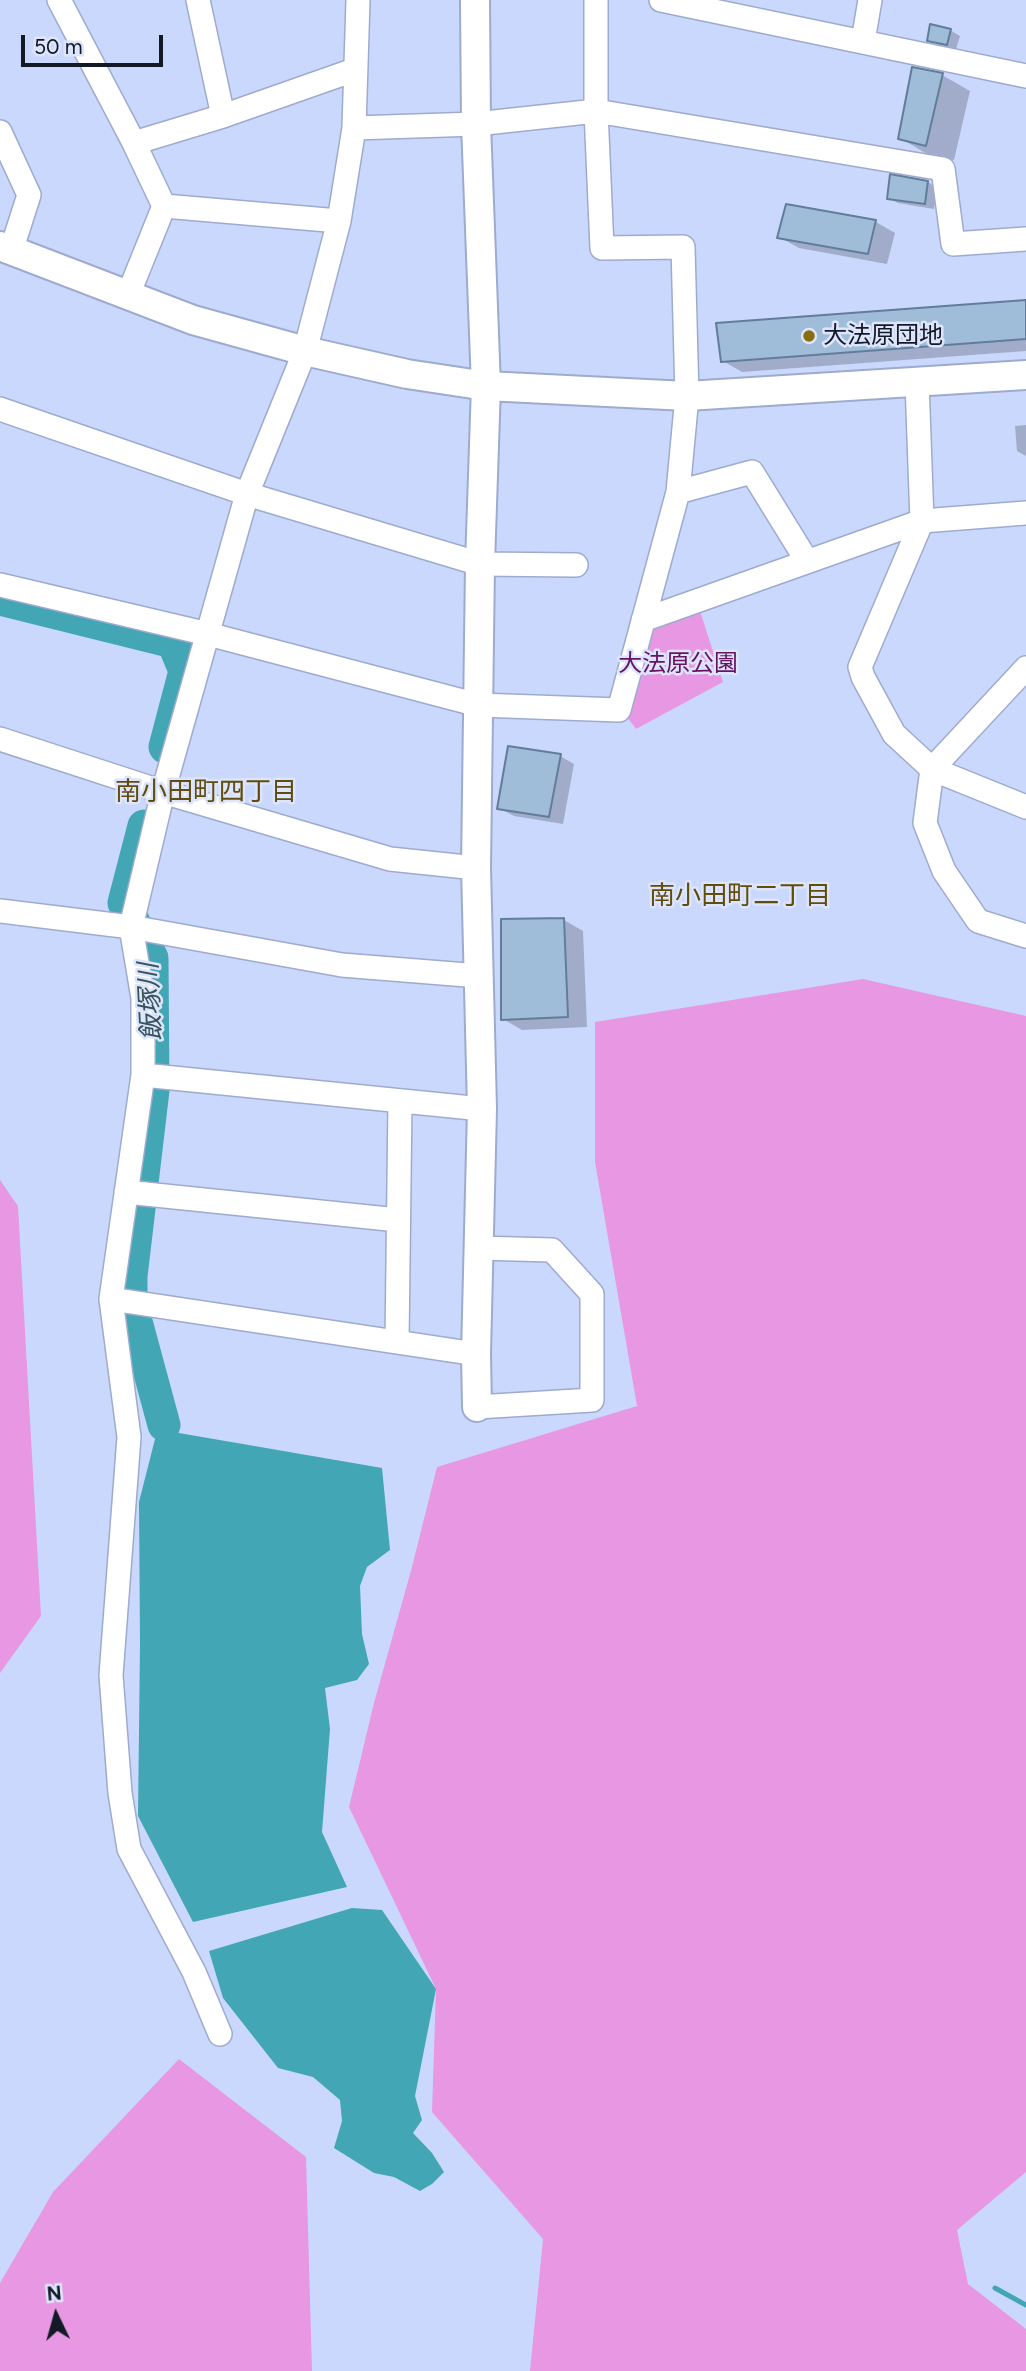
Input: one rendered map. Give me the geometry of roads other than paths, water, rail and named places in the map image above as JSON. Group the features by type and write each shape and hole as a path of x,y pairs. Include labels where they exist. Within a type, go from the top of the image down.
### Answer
{"street":[{"path":"59,0 164,206 128,295"},
{"path":"198,0 223,116"},
{"path":"220,2034 194,1972 129,1849 123,1815 111,1675 129,1437 111,1299 142,1075 143,998 131,928 163,792 247,494 305,351 339,221 354,128 358,0"},
{"path":"475,0 476,124 486,387 480,564 476,868 482,1109 478,1248 476,1354 477,1408 592,1400 592,1294 552,1250 478,1248"},
{"path":"0,585 208,634 478,705 620,709 678,492 687,396 683,247 602,248 596,111 596,0"},
{"path":"661,0 1026,76"},
{"path":"863,41 870,0"},
{"path":"134,143 223,116 354,70"},
{"path":"354,128 476,124 596,111 943,169 953,244 1026,239"},
{"path":"0,132 29,195 6,248 193,320 305,351 486,387 687,396 1026,375"},
{"path":"164,206 339,221"},
{"path":"917,382 922,521 860,667 894,734 932,769 1026,807"},
{"path":"0,409 247,494 480,564 576,565"},
{"path":"678,492 752,472 807,561"},
{"path":"643,620 922,521 1026,513"},
{"path":"1026,668 932,769 925,823 944,871 978,921 1026,936"},
{"path":"0,739 163,792 390,859 476,868"},
{"path":"0,911 131,928 342,965 479,976"},
{"path":"142,1075 482,1109"},
{"path":"397,1342 400,1101"},
{"path":"126,1192 398,1220"},
{"path":"111,1299 476,1354"}],"waterway":[{"name":"飯塚川","path":"0,599 173,642 185,671 165,747"},
{"name":"飯塚川","path":"144,826 124,903 152,958 153,1090 131,1276 131,1303 164,1425"},
{"path":"995,2288 1026,2305"}],"place":[{"name":"大法原団地","path":"809,336"}],"district":[{"name":"南小田町四丁目","path":"206,792"},
{"name":"南小田町二丁目","path":"740,896"}],"park label":[{"name":"大法原公園","path":"678,664"}]}
